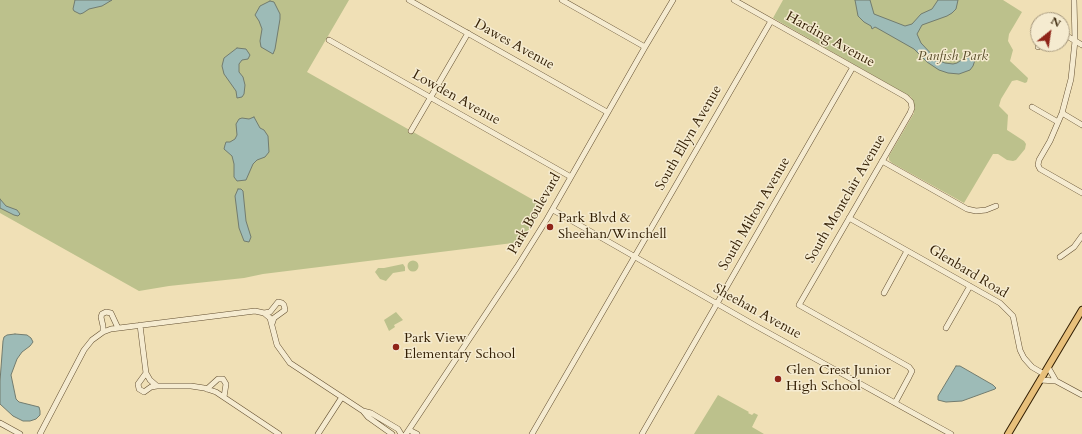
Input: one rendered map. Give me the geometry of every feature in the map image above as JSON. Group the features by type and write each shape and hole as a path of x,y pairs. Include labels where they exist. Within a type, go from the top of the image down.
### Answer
{"main road":[{"path":"1008,434 1082,310"}],"street":[{"name":"Dawes Avenue","path":"409,0 607,112"},
{"path":"562,0 644,47"},
{"name":"Park Boulevard","path":"408,432 553,210 644,47 673,0"},
{"name":"Harding Avenue","path":"734,0 906,97 909,99 911,104"},
{"path":"1074,0 1075,41 1071,78 1062,113 1038,165 1040,169 1082,193"},
{"name":"South Ellyn Avenue","path":"532,434 770,21"},
{"path":"411,131 468,33"},
{"path":"1070,38 1082,45"},
{"name":"Lowden Avenue","path":"329,40 571,177"},
{"name":"South Milton Avenue","path":"642,434 853,67"},
{"name":"South Montclair Avenue","path":"895,403 912,371 799,305 910,114 911,104"},
{"path":"1032,107 1058,122"},
{"path":"1062,113 1082,125"},
{"path":"882,161 967,209 976,211 986,210 996,206"},
{"name":"Sheehan Avenue","path":"553,210 717,304 951,434"},
{"name":"Glenbard Road","path":"849,218 1000,303 1013,316 1020,350 1024,358 1032,367 1044,374"},
{"path":"1060,257 1074,247 1082,236"},
{"path":"884,294 908,251"},
{"path":"946,328 970,286"},
{"path":"40,434 84,350 92,340 103,332 118,328 255,311 264,313 270,312 278,302 282,303 285,308 284,312 274,318 272,324"},
{"path":"103,332 101,317 102,314 106,312 111,313 118,328"},
{"path":"264,313 270,318 277,345 290,363 332,392 342,397 392,434"},
{"path":"140,325 146,373 150,380 157,386"},
{"path":"1048,367 1056,381"},
{"path":"146,373 138,384 139,389 144,392 151,387 157,386 191,386 207,389 216,392 279,434"},
{"path":"207,389 218,379 223,380 226,384 224,397"},
{"path":"1040,380 1056,381 1082,395"},
{"path":"318,434 342,397"},
{"path":"362,411 371,413 398,429 401,434"},
{"path":"0,423 20,434"},
{"path":"408,432 417,434"}],"green space":[{"path":"0,0 349,0 307,72 544,206 521,242 139,291 0,213"},
{"name":"Panfish Park","path":"783,0 1003,0 1022,12 1009,34 1008,41 1013,50 1010,61 1028,78 1027,82 1025,83 1017,80 1012,81 1001,99 999,106 1008,115 1007,130 1024,141 1026,144 1025,149 1016,160 1013,161 1007,160 998,154 993,154 964,203 892,163 889,160 889,156 914,113 914,103 911,97 773,18"},
{"path":"413,260 417,262 419,266 417,270 413,272 409,270 407,266 409,262"},
{"path":"403,264 405,271 393,273 386,281 380,279 375,272 378,268"},
{"path":"396,312 403,320 394,325 395,327 389,331 384,320"},
{"path":"718,395 752,415 754,413 758,415 752,427 764,434 694,434"}],"water":[{"path":"75,0 112,0 102,6 89,9 80,14 73,9"},
{"path":"855,0 870,0 874,14 905,26 912,24 921,14 932,9 938,0 958,0 956,9 952,13 922,25 917,34 921,43 937,60 953,64 971,56 975,60 973,66 970,70 959,74 939,70 927,62 914,49 875,27 872,29 871,26 858,16"},
{"path":"270,1 274,2 280,14 273,54 261,47 260,41 262,29 255,15 260,6"},
{"path":"237,48 246,49 250,55 248,59 242,60 239,64 239,72 243,77 245,85 244,94 242,97 237,98 236,91 224,74 222,66 224,58"},
{"path":"254,117 260,128 264,130 268,136 269,152 265,157 257,160 253,164 246,180 237,181 234,177 234,164 232,156 224,149 225,145 226,142 230,142 235,139 237,135 236,124 239,119 249,119"},
{"path":"238,189 243,191 246,221 251,237 249,242 244,241 239,228 235,196"},
{"path":"0,199 6,206 17,210 20,214 18,216 14,215 0,208"},
{"path":"7,335 27,335 33,342 17,359 11,375 16,399 19,402 39,407 40,415 36,419 30,421 23,421 13,416 0,404 3,341 4,337"},
{"path":"956,366 960,366 996,388 962,401 946,402 938,400 938,396"}],"place":[{"name":"Park Blvd & Sheehan/Winchell","path":"550,227"},
{"name":"Park View Elementary School","path":"396,347"},
{"name":"Glen Crest Junior High School","path":"778,379"}]}
